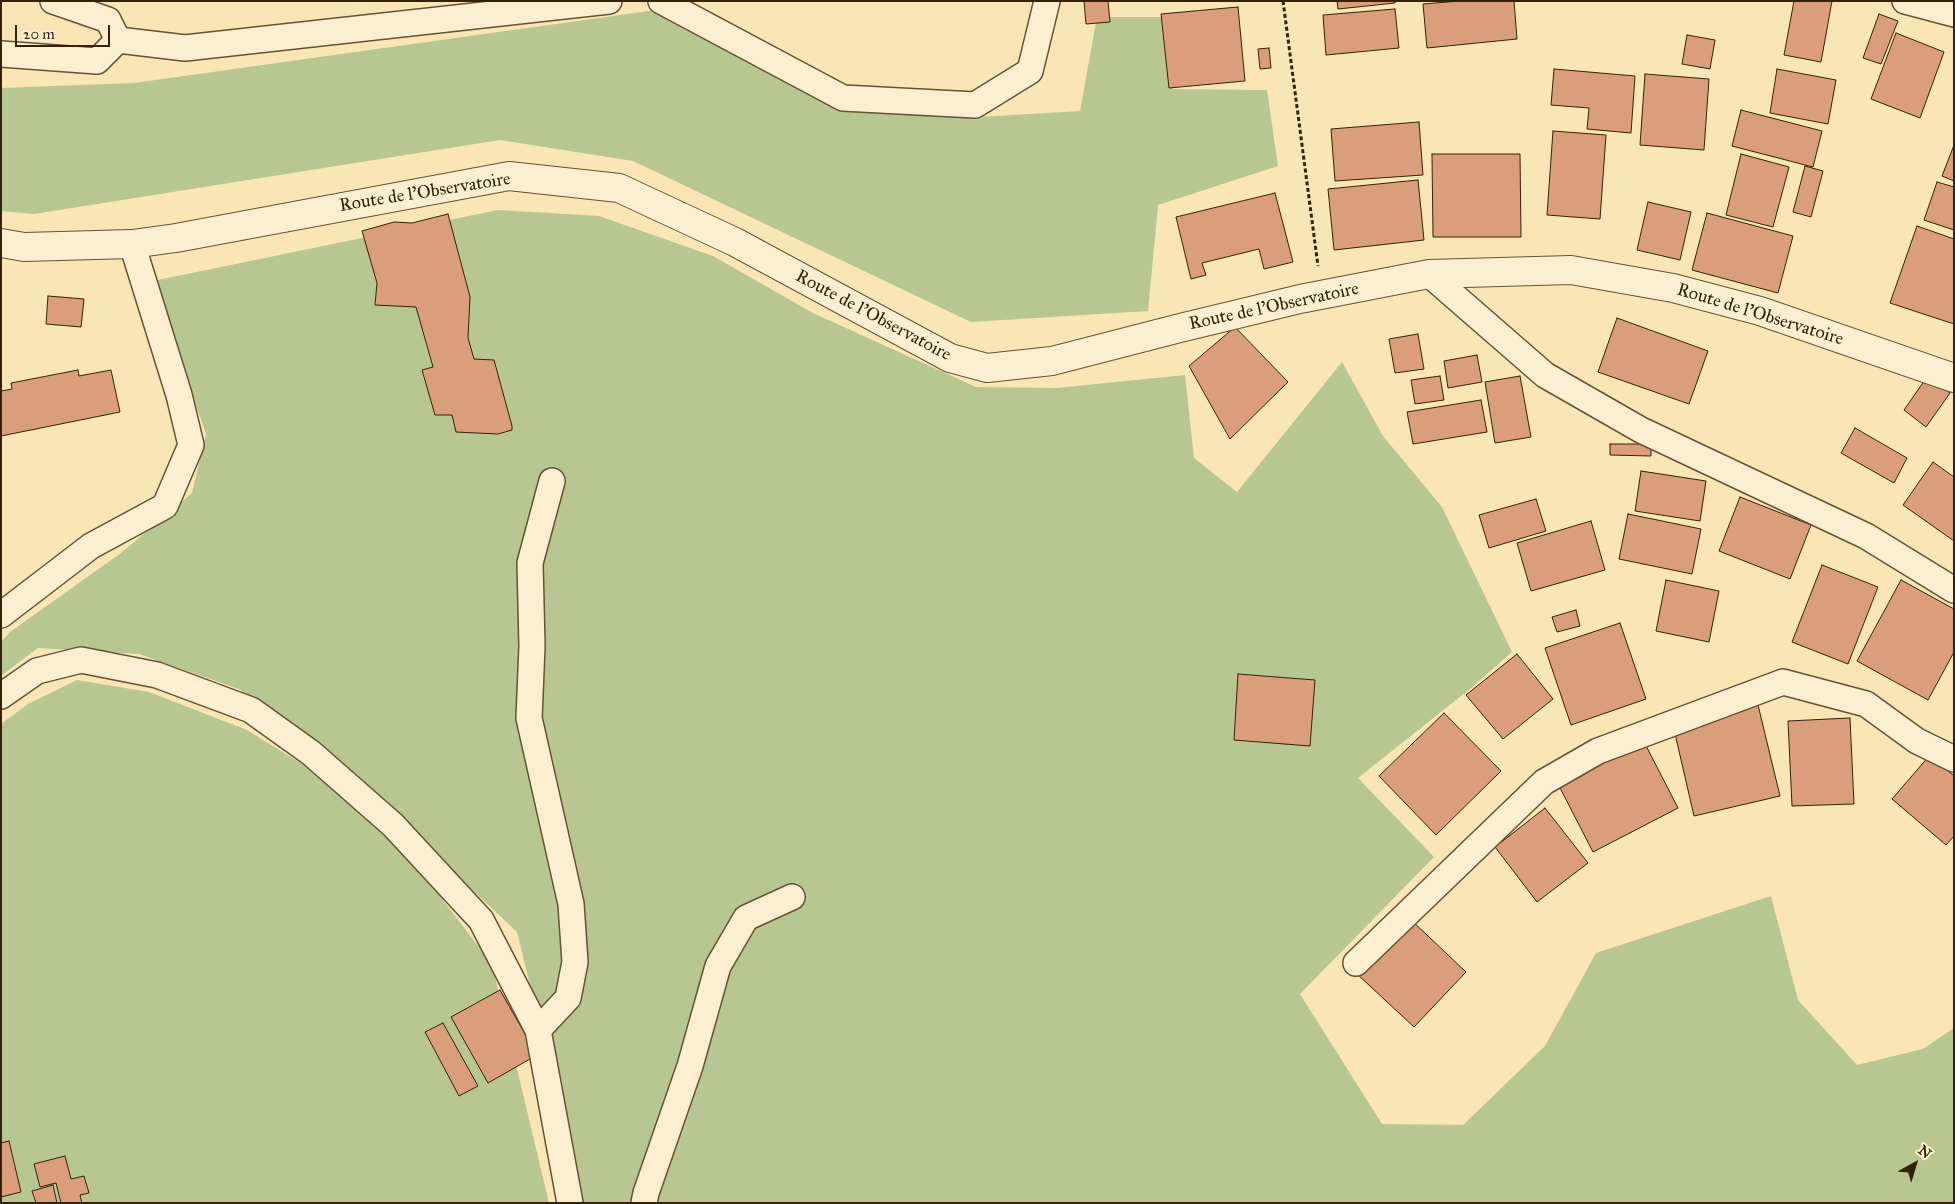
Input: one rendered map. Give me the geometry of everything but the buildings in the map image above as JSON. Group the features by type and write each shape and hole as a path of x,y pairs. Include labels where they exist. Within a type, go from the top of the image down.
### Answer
{"street":[{"path":"53,1 108,20 118,40"},
{"path":"118,40 185,48 609,1"},
{"path":"661,1 843,98 975,105 1030,71 1047,1"},
{"path":"1905,1 1954,14"},
{"path":"1,54 97,61 118,40"},
{"name":"Route de l'Observatoire","path":"1,243 24,247 132,244 176,238 509,176 619,188 735,242 950,358 987,368 1052,361 1180,328 1322,295 1429,274 1571,270 1673,288 1760,310 1954,378"},
{"path":"1,615 91,546 165,506 191,445 179,395 132,244"},
{"path":"1429,274 1545,375 1642,430 1866,536 1954,590"},
{"path":"538,1030 568,998 575,962 571,904 529,718 532,646 530,563 552,481"},
{"path":"1,696 37,671 81,660 157,675 251,710 311,753 393,825 480,920 538,1030 570,1203"},
{"path":"1356,963 1544,782 1598,751 1783,682 1866,704 1917,741 1954,759"},
{"path":"644,1203 690,1066 718,966 746,918 792,897"}],"path":[{"path":"1283,1 1322,295"}],"green space":[{"path":"663,9 910,113 962,118 1080,111 1097,17 1161,17 1173,89 1267,90 1278,166 1158,205 1148,311 971,322 633,161 500,140 34,214 1,211 1,88 134,83"},
{"path":"498,210 599,216 713,256 813,313 976,387 1057,388 1185,375 1194,458 1237,492 1342,362 1383,436 1442,507 1512,652 1471,688 1358,778 1434,857 1300,994 1382,1124 1463,1125 1545,1046 1596,953 1771,896 1798,1000 1857,1065 1923,1049 1954,1028 1954,1203 584,1203 517,932 338,763 239,689 139,654 38,648 1,676 1,642 10,632 121,553 192,493 206,434 153,281"},
{"path":"77,680 149,692 247,730 310,769 409,856 492,964 549,1203 1,1203 1,724 28,704"}]}
